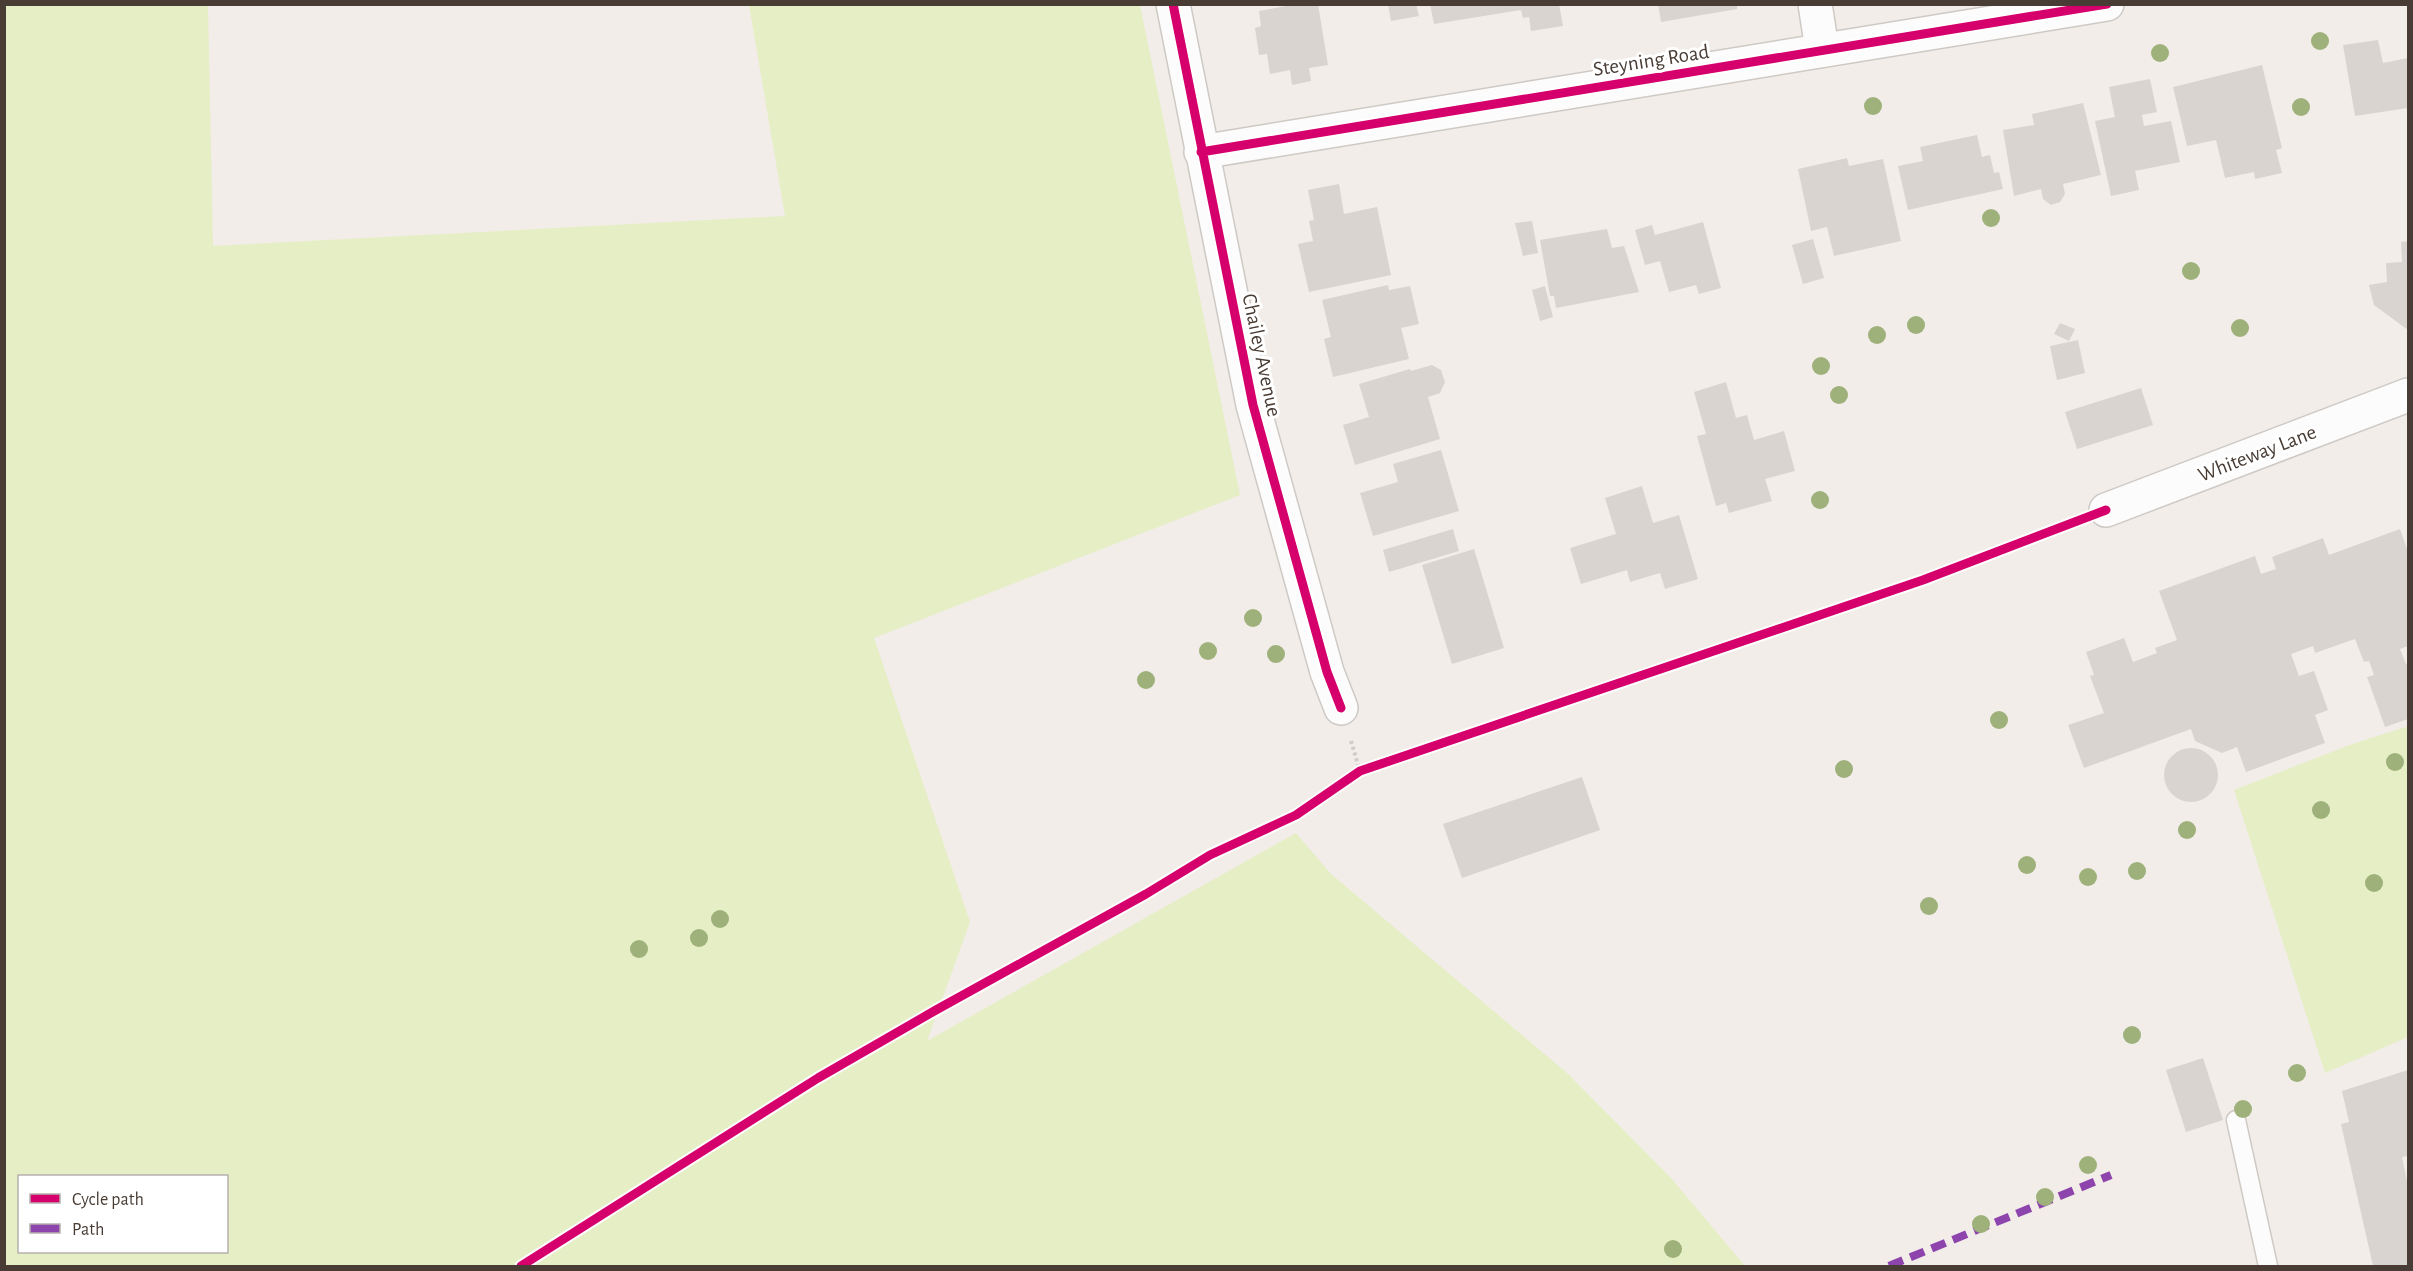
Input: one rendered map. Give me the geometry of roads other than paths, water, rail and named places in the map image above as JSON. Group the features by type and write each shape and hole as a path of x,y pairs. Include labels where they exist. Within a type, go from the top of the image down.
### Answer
{"street":[{"name":"Chailey Avenue","path":"1173,4 1253,405 1328,672 1341,708"},
{"path":"1815,4 1822,49"},
{"name":"Steyning Road","path":"1201,152 2107,4"},
{"name":"Whiteway Lane","path":"2106,510 2409,394"}],"lane":[{"path":"2236,1120 2268,1266"}]}
